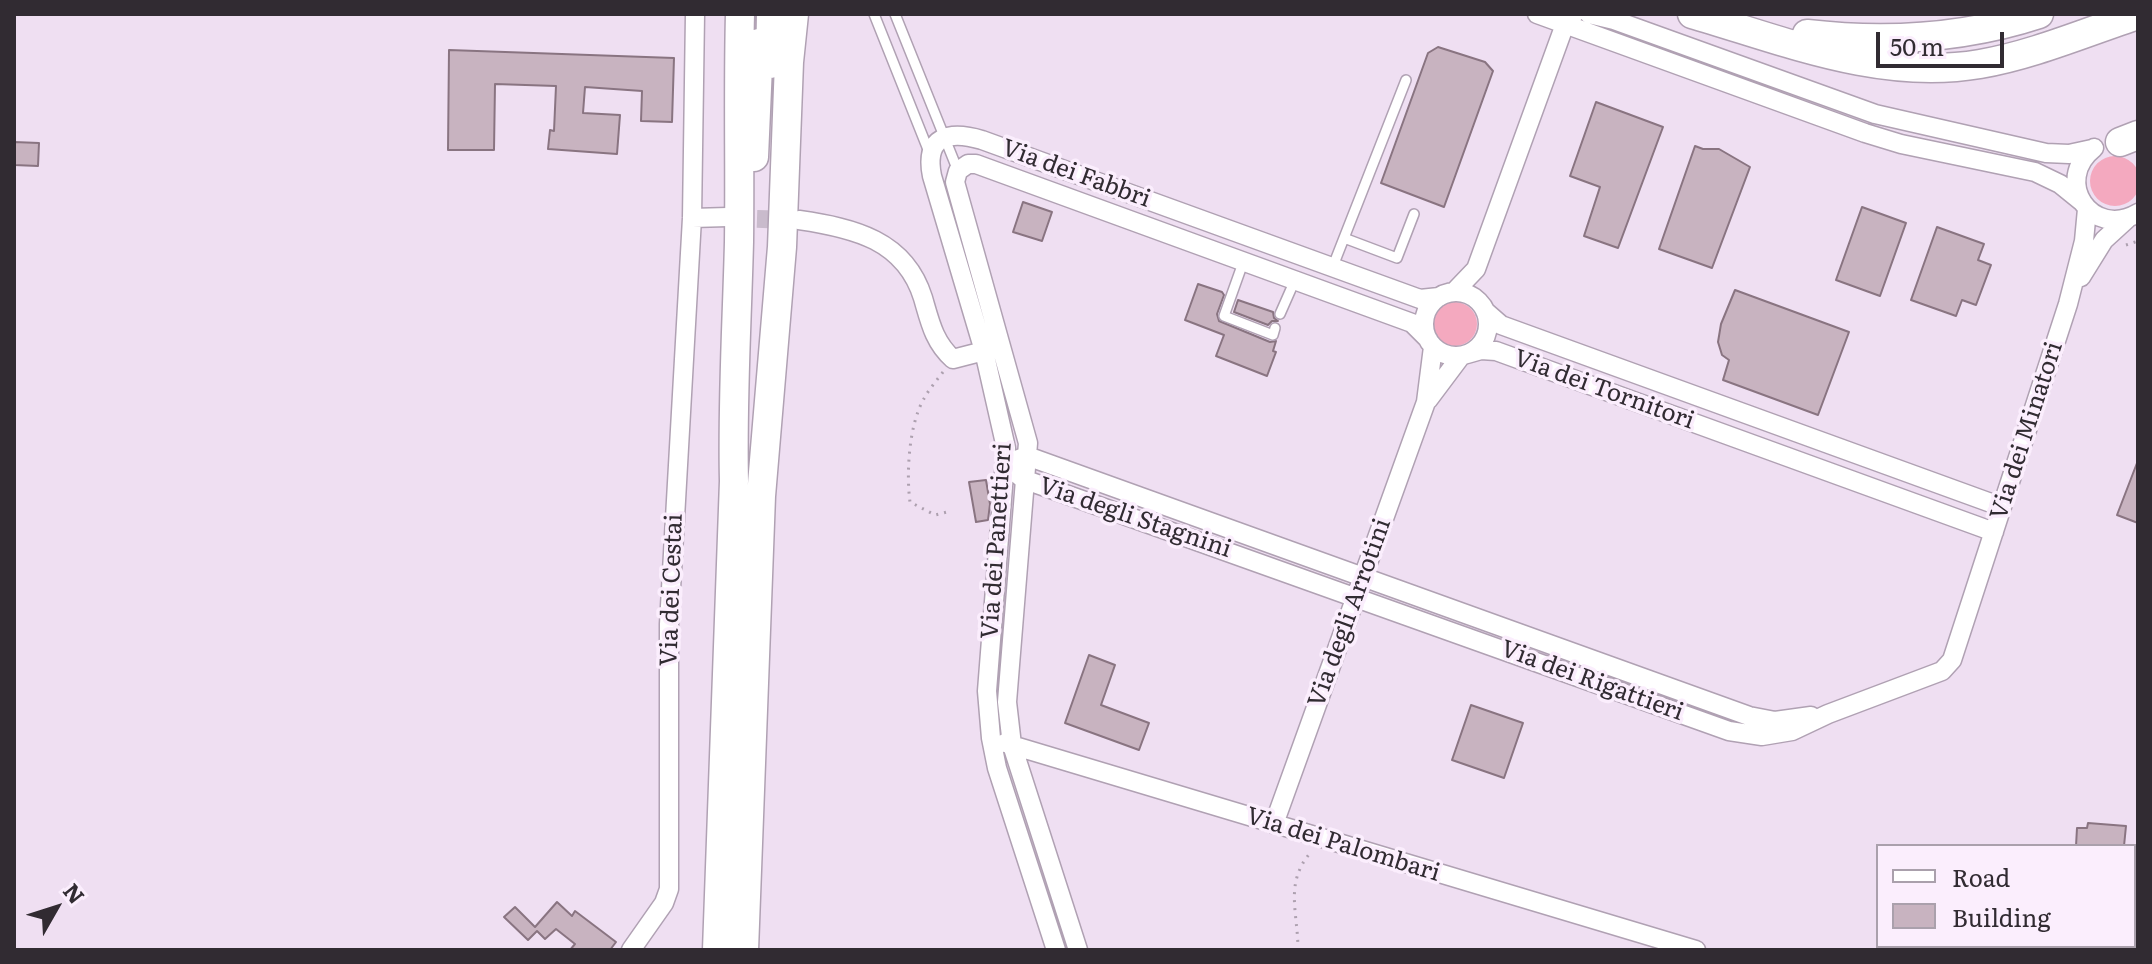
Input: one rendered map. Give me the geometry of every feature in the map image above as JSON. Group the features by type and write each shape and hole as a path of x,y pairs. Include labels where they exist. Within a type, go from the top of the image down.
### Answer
{"highway":[{"path":"717,950 734,481 732,412 739,240 737,103 740,14"},
{"path":"734,481 742,411 761,14"},
{"path":"761,496 759,426 771,14"},
{"path":"744,950 761,496 781,262 789,62 794,14"},
{"path":"1695,15 1796,33 1901,39 1972,32 2039,14"},
{"path":"1695,15 1862,62 1909,67 1980,64 2059,54 2117,36 2138,37"},
{"path":"1980,64 2138,15"}],"street":[{"name":"Via dei Cestai","path":"631,950 668,897 669,889 669,624 692,218 695,14"},
{"path":"1537,14 1569,19 1816,116 1901,144 2035,172 2060,184 2097,216 2108,220 2135,215"},
{"path":"1589,14 1614,20 1822,97 1909,123 2046,153 2069,154 2110,142 2132,142"},
{"path":"1426,402 1464,355 1483,341 1487,331 1476,269 1569,19"},
{"path":"1816,116 1822,97"},
{"name":"Via dei Fabbri","path":"945,137 963,135 982,140 1420,299 1446,294"},
{"path":"930,155 945,137"},
{"name":"Via dei Minatori","path":"1956,651 2068,304 2084,241 2084,205 2076,183 2076,173 2085,155 2092,149"},
{"name":"Via dei Panettieri","path":"930,155 932,176 984,351 1004,431 1005,463 987,691 991,738 997,768 1056,950"},
{"name":"Via dei Fabbri","path":"958,171 968,164 976,164 1244,260 1412,323 1430,343"},
{"name":"Via dei Panettieri","path":"958,171 955,182 1025,431 1027,456 1007,702 1012,745 1078,950"},
{"path":"2068,304 2104,240 2135,215"},
{"path":"692,218 728,217"},
{"path":"799,220 836,225 866,236 900,257 913,272 940,348 953,359 984,351"},
{"path":"1198,244 1207,221"},
{"path":"1426,402 1430,343 1424,320 1427,310 1476,269"},
{"path":"1446,294 1463,293 1482,307"},
{"name":"Via dei Tornitori","path":"1482,307 1501,325 2002,507"},
{"path":"1430,343 1446,355 1464,355"},
{"name":"Via dei Tornitori","path":"1464,355 1481,350 1496,351 1994,532"},
{"name":"Via degli Arrotini","path":"1274,824 1426,402"},
{"path":"1739,439 1749,415"},
{"name":"Via degli Stagnini","path":"1005,463 1027,456 1363,578"},
{"name":"Via degli Stagnini","path":"1005,463 1023,479 1357,596"},
{"name":"Via dei Rigattieri","path":"1363,578 1749,716 1775,721 1828,714"},
{"name":"Via dei Rigattieri","path":"1357,596 1745,735 1778,735 1792,731 1828,714 1942,671 1956,651"},
{"name":"Via dei Palombari","path":"991,738 1696,950"}],"lane":[{"path":"874,14 930,155"},
{"path":"895,14 958,171"},
{"path":"1333,266 1406,80"},
{"path":"1344,238 1397,258 1414,214"},
{"path":"1244,260 1224,316 1273,335 1275,328"},
{"path":"1280,314 1295,280"}],"path":[{"path":"947,512 935,515 910,502 908,483 915,425 923,400 953,359"},
{"path":"1298,950 1293,888 1301,862 1322,838"}],"shaded area":[{"path":"2115,156 2132,164 2140,181 2132,198 2115,206 2098,198 2090,181 2098,164"},
{"path":"1455,302 1471,308 1477,324 1471,340 1455,346 1439,340 1433,324 1439,308"}],"building":[{"path":"1438,47 1485,62 1493,71 1444,207 1381,183 1428,53"},
{"path":"449,50 674,58 672,122 641,121 642,91 585,87 583,113 620,115 617,154 548,149 550,130 554,131 556,86 495,84 494,150 448,150"},
{"path":"1596,102 1663,127 1618,248 1584,236 1600,187 1570,176"},
{"path":"14,142 39,143 38,166 14,165"},
{"path":"1695,146 1719,149 1750,167 1712,268 1659,249"},
{"path":"1023,202 1052,212 1042,241 1013,232"},
{"path":"1862,207 1906,223 1880,296 1836,280"},
{"path":"1937,227 1984,244 1978,260 1991,265 1976,305 1962,300 1956,316 1911,300"},
{"path":"1198,284 1224,295 1217,314 1219,321 1270,342 1276,341 1273,351 1276,352 1267,376 1216,356 1224,335 1185,320"},
{"path":"1735,290 1849,332 1818,415 1723,380 1729,360 1722,355 1718,342 1721,324"},
{"path":"1238,300 1273,312 1278,321 1268,325 1234,312"},
{"path":"2138,463 2138,523 2117,515"},
{"path":"986,480 990,504 988,520 976,522 969,482"},
{"path":"1089,655 1115,665 1101,705 1149,723 1139,750 1065,723"},
{"path":"1471,705 1523,723 1504,778 1452,760"},
{"path":"2088,823 2126,826 2124,844 2076,844 2077,828 2087,828"},
{"path":"557,902 572,916 575,911 616,942 610,950 570,950 575,944 556,929 545,939 537,931 528,940 504,917 515,907 535,927"}],"tunnel":[{"path":"730,218 792,220"}]}
